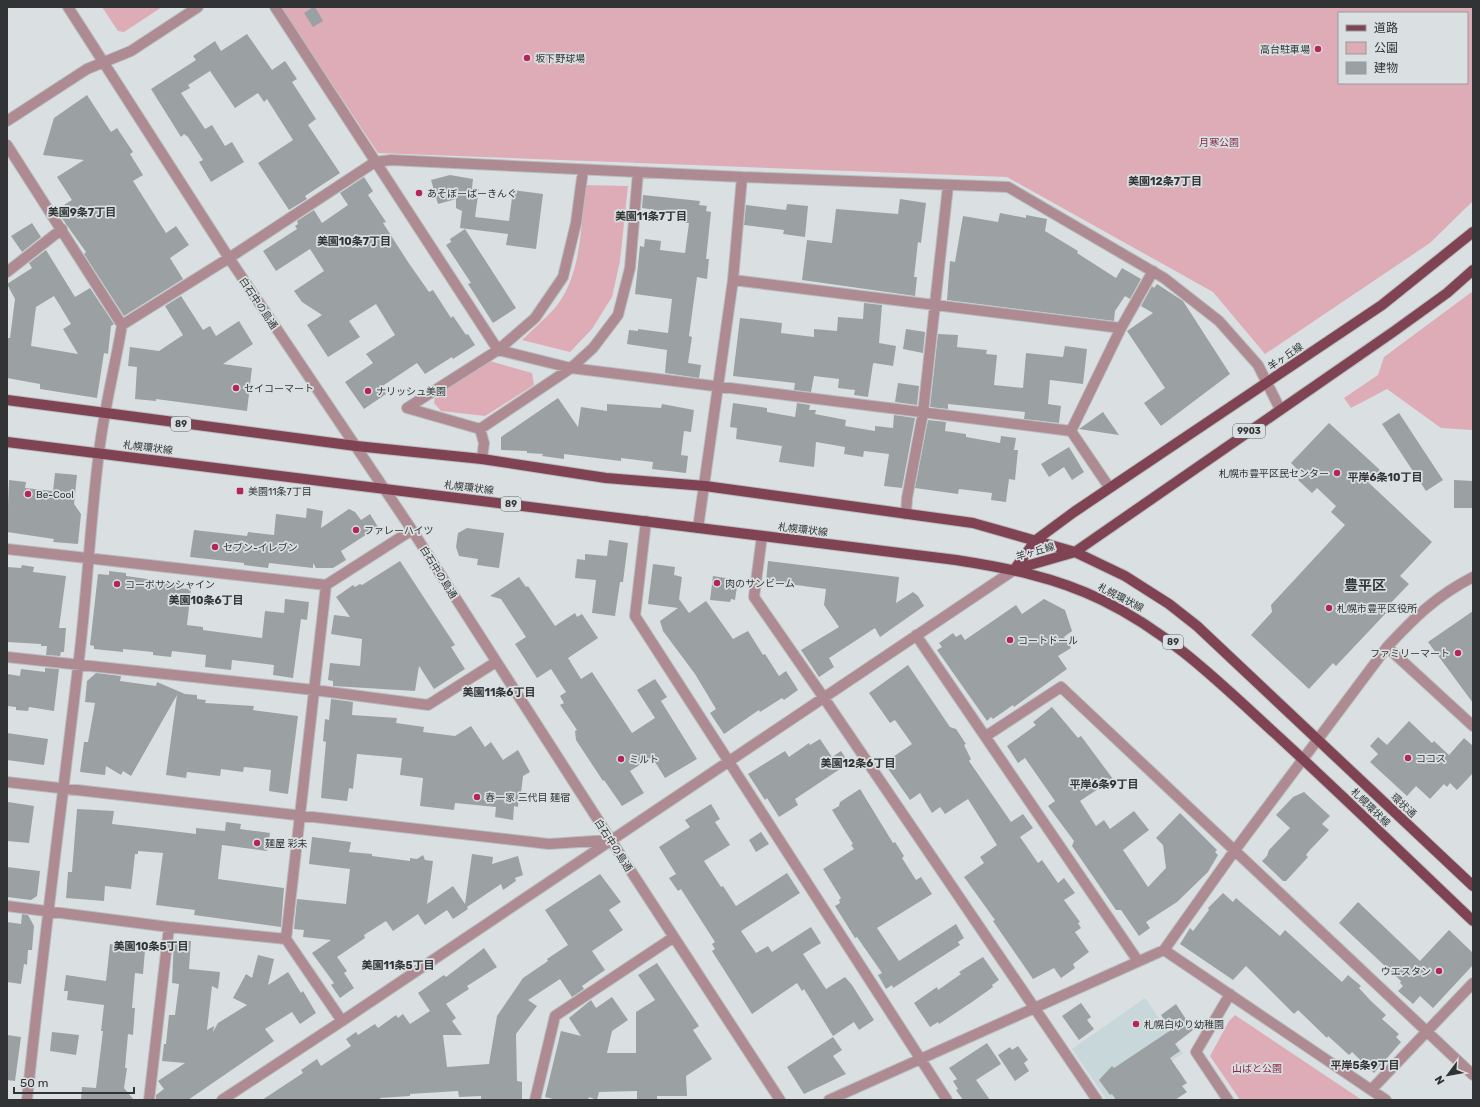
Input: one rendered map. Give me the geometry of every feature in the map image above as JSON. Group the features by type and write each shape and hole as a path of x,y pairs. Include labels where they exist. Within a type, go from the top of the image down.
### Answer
{"main road":[{"name":"羊ヶ丘線","path":"1014,570 1036,540 1109,487 1268,382 1382,304 1473,232"},
{"name":"羊ヶ丘線","path":"1014,570 1075,552 1393,332 1447,293 1473,270"},
{"name":"札幌環状線","path":"7,400 104,414 356,446 482,459 606,478 705,486 973,523 1075,552 1125,576 1169,604 1197,626 1318,740"},
{"name":"札幌環状線","path":"7,442 956,560 1045,577 1101,599 1143,622 1177,645 1304,760 1473,921"},
{"name":"環状通","path":"1318,740 1473,886"}],"street":[{"name":"白石中の島通","path":"68,7 229,258 412,530 780,1100"},
{"path":"7,121 87,69 131,51 198,7"},
{"path":"275,7 498,350 570,368 719,388 1071,431 1109,487"},
{"path":"7,145 122,325 111,386 104,414 98,453 78,665 47,911 27,1100"},
{"path":"122,325 229,258 375,162 391,160 582,170 948,186 1008,187 1153,271 1219,321 1258,365 1268,382 1280,409"},
{"path":"480,429 407,408 498,350 535,318 563,277 576,223 582,170"},
{"path":"480,429 570,368 593,348 618,315 630,268 638,172"},
{"path":"698,528 719,388 733,280 742,177"},
{"path":"906,514 907,498 923,413 948,186"},
{"path":"7,272 62,229"},
{"path":"1071,431 1122,328 1153,271"},
{"path":"733,280 1122,328"},
{"path":"480,429 484,443 482,459"},
{"path":"646,521 635,616 947,1100"},
{"path":"7,549 326,585 412,530"},
{"path":"762,536 754,598 824,698 1097,1100"},
{"path":"222,1100 1014,570"},
{"path":"829,1100 1164,950 1235,850 1304,760 1387,647 1416,616 1449,590 1473,577"},
{"path":"326,585 302,815 286,939 342,1021"},
{"path":"916,635 1138,961"},
{"path":"1387,647 1473,726"},
{"path":"7,657 314,690 428,705 496,662"},
{"path":"986,736 1061,687 1473,1075"},
{"path":"7,782 549,844 611,840"},
{"path":"7,906 286,939"},
{"path":"149,1100 169,926"},
{"path":"535,1100 555,1016 674,937"},
{"path":"1164,950 1386,1100"},
{"path":"1372,1090 1473,984"},
{"path":"1228,1100 1196,1052 1230,994"}],"shaded area":[{"name":"札幌白ゆり幼稚園","path":"1145,998 1183,1053 1156,1072 1174,1100 1107,1100 1072,1049"}],"green space":[{"path":"102,7 162,7 124,32 118,31"},
{"name":"月寒公園","path":"281,7 1473,7 1473,201 1430,243 1265,354 1213,292 1007,177 378,153"},
{"path":"585,185 628,186 620,261 612,297 592,329 570,352 522,340 555,308 564,295 571,280 579,249"},
{"path":"1473,291 1473,430 1441,428 1387,389 1351,408 1344,398 1378,375 1384,357"},
{"path":"490,361 532,373 534,385 485,416 441,411 434,403 435,396"},
{"name":"山ばと公園","path":"1235,1015 1362,1100 1240,1100 1210,1056 1229,1021"}],"building":[{"path":"315,7 323,21 313,27 304,13"},
{"path":"247,34 272,70 285,61 297,79 292,82 316,119 308,125 340,173 305,196 307,199 289,210 258,163 293,140 267,99 264,102 258,93 235,108 210,71 188,85 190,88 181,93 205,129 212,125 225,146 232,142 244,162 211,182 199,162 203,160 188,137 184,134 181,137 151,89 196,60 193,56 215,41 221,51"},
{"path":"87,95 111,132 117,128 133,152 130,154 143,175 133,181 166,233 176,226 189,245 170,258 183,279 124,316 84,254 86,252 56,210 72,200 57,177 84,160 43,155 54,118"},
{"path":"450,175 473,179 472,188 479,189 475,217 509,221 513,190 543,194 536,249 506,245 508,234 460,228 462,211 456,208 456,199 438,204 431,180"},
{"path":"364,177 373,191 368,195 386,222 383,223 408,262 429,292 433,290 451,318 453,316 475,345 425,374 417,363 381,387 386,394 364,409 345,382 373,363 366,354 395,335 376,304 349,321 360,337 328,357 307,325 322,315 302,302 294,291 324,271 310,249 276,271 263,251 297,229 295,226 298,224 297,221 314,210 322,223 348,205 340,193"},
{"path":"643,195 700,201 699,205 707,206 706,211 711,212 706,259 709,259 707,279 697,277 689,336 692,337 688,363 701,365 699,378 665,373 667,350 627,344 629,330 638,331 638,329 668,333 672,299 635,294 640,246 644,247 645,239 661,241 660,250 685,253 689,223 685,223 686,216 655,212 655,210 642,208"},
{"path":"900,199 926,203 921,243 918,242 914,277 917,277 915,296 802,280 807,240 832,243 836,209 898,214"},
{"path":"787,204 808,206 805,237 783,234 784,230 744,225 746,205 786,210"},
{"path":"1000,213 1026,218 1026,215 1047,219 1045,231 1078,251 1077,253 1116,278 1122,268 1141,279 1130,299 1125,296 1115,311 1114,321 947,300 950,261 955,262 963,216 998,222"},
{"path":"32,223 41,237 22,252 11,236"},
{"path":"465,229 516,308 493,323 468,284 471,283 446,245 451,242 450,239"},
{"path":"46,250 75,297 90,288 114,324 111,326 108,354 104,353 97,398 40,389 40,384 7,378 7,338 10,338 15,299 7,284 32,268 29,263","holes":["54,296 71,324 63,329 78,354 31,346 36,307"]},
{"path":"1157,284 1183,301 1230,374 1161,426 1144,403 1165,388 1127,331 1153,313 1141,306 1152,286 1154,288"},
{"path":"181,296 203,330 210,326 216,336 239,321 253,344 223,364 252,368 247,411 156,399 156,401 135,399 137,367 128,366 130,347 159,351 183,335 165,306"},
{"path":"864,303 882,305 879,343 896,346 893,366 873,364 868,397 854,395 855,390 838,388 839,379 814,376 811,392 794,390 795,383 733,376 740,318 782,323 781,333 814,337 814,329 837,331 838,317 863,319"},
{"path":"906,329 925,332 923,353 903,349"},
{"path":"938,334 958,335 957,347 987,350 986,354 997,355 994,385 1023,388 1026,353 1063,357 1065,346 1087,349 1083,384 1050,380 1048,404 1061,406 1059,423 1024,419 1025,412 948,404 948,409 930,407"},
{"path":"898,383 919,386 917,405 895,402"},
{"path":"558,398 578,427 581,407 607,411 607,404 661,408 662,404 694,410 691,432 684,431 681,455 688,456 686,473 652,469 653,462 621,458 621,461 564,454 564,459 542,456 543,454 527,453 527,451 501,450 501,437"},
{"path":"733,403 767,408 767,412 795,417 797,403 810,405 809,410 816,410 815,414 846,420 845,426 875,431 875,426 893,428 894,415 915,418 902,488 884,486 889,454 864,451 863,457 844,454 845,447 816,442 814,467 779,462 782,446 736,439 737,428 730,427"},
{"path":"1103,412 1119,435 1079,429"},
{"path":"1399,413 1443,480 1426,491 1382,424"},
{"path":"928,420 946,422 945,431 966,434 966,437 1000,443 1001,436 1016,438 1014,450 1018,450 1015,480 1009,479 1006,502 991,500 992,493 959,489 958,494 915,488"},
{"name":"札幌市豊平区役所","path":"1329,423 1380,470 1368,482 1432,542 1400,576 1409,584 1383,611 1386,613 1336,666 1333,663 1309,689 1251,635 1272,612 1271,605 1345,525 1331,512 1336,506 1317,488 1312,493 1298,480 1303,475 1291,463"},
{"path":"1069,447 1084,472 1072,480 1064,467 1049,477 1041,464"},
{"path":"55,473 77,475 74,504 81,514 78,544 53,542 54,539 7,532 9,480 26,482 25,488 53,491"},
{"path":"1454,480 1473,481 1473,508 1454,508"},
{"path":"307,508 323,511 321,528 349,509 355,512 361,520 370,514 378,527 341,551 346,560 333,568 316,568 313,563 313,568 269,563 268,568 244,565 244,563 190,557 194,530 247,536 248,532 274,535 276,514 306,518"},
{"path":"467,528 504,533 499,568 477,565 478,559 459,556 456,547 458,533"},
{"path":"609,540 628,543 623,582 620,582 615,616 592,613 596,580 575,578 577,559 585,560 585,554 607,556"},
{"path":"400,561 455,645 451,647 465,669 434,689 419,666 415,691 333,686 333,681 328,680 330,663 360,666 362,639 331,634 334,615 350,617 336,597 353,585 355,587 360,584 362,585"},
{"path":"768,561 899,577 896,603 913,592 918,596 924,606 880,637 875,628 829,658 834,667 819,677 801,650 839,627 824,605 826,589 766,581"},
{"path":"653,564 675,567 674,575 682,577 679,599 689,613 706,601 733,639 748,631 763,655 765,654 779,676 786,671 798,690 784,700 782,698 760,712 759,710 724,734 710,713 716,709 695,674 663,631 660,621 678,608 648,604"},
{"path":"22,565 34,567 33,572 66,576 59,628 66,628 64,652 61,652 60,656 46,655 47,646 41,646 41,644 7,642 7,567 21,568"},
{"path":"109,571 126,573 126,576 176,583 175,588 191,589 187,625 203,627 203,630 262,638 265,611 284,613 285,599 309,602 307,620 301,619 293,678 273,675 274,665 232,660 231,670 205,667 206,655 172,651 171,657 153,655 153,652 123,649 123,652 94,649 94,646 90,645 98,574 109,575"},
{"path":"713,576 738,580 735,600 731,599 730,602 710,600"},
{"path":"519,577 526,587 528,586 555,626 575,613 577,617 582,614 598,638 568,658 581,679 592,672 632,733 655,718 637,690 655,679 667,697 661,701 697,759 665,778 652,757 630,771 644,793 622,806 604,780 603,781 576,740 575,731 577,730 560,705 564,703 560,696 566,692 551,669 537,678 515,644 526,637 501,599 490,596"},
{"path":"1044,599 1065,610 1072,631 1064,637 1071,648 1058,656 1067,669 1014,707 1013,705 993,719 991,717 987,721 937,650 942,647 939,643 953,633 956,637 961,634 965,640 1016,605 1022,614"},
{"path":"1473,611 1473,703 1428,642"},
{"path":"908,665 950,727 956,729 966,744 964,745 971,759 969,761 1011,822 1023,814 1033,828 1020,837 1038,863 1042,860 1058,883 1064,878 1075,893 1064,900 1080,922 1078,923 1081,928 1075,932 1089,952 1073,964 1075,968 1061,978 1054,968 1033,979 993,921 995,920 964,877 984,863 980,857 997,845 968,799 945,814 940,807 932,813 920,793 910,800 884,763 912,744 895,720 890,723 869,693"},
{"path":"45,668 59,669 54,711 29,707 28,711 16,710 16,707 7,706 7,674 20,676 21,669 45,672"},
{"path":"96,673 121,676 120,681 156,686 157,682 185,694 197,695 197,699 206,700 205,703 254,706 253,710 298,716 288,794 269,791 271,770 244,767 243,772 221,769 220,776 187,772 186,778 166,775 177,695 131,776 123,771 121,775 106,766 105,775 80,772 84,742 88,742 95,703 85,702 87,681"},
{"path":"331,699 353,702 352,715 397,718 396,723 424,727 423,732 455,736 471,726 485,747 491,742 503,760 518,750 530,772 523,776 521,793 519,793 518,807 514,806 513,820 495,817 496,807 455,803 454,810 420,806 423,778 400,775 402,758 357,754 353,789 349,788 347,801 321,798 326,742 323,741 325,719 329,720"},
{"path":"1052,707 1078,738 1081,736 1113,779 1080,801 1096,826 1104,820 1110,829 1134,811 1149,830 1123,850 1148,887 1166,868 1163,845 1156,838 1180,813 1217,850 1215,852 1218,855 1208,872 1177,902 1146,922 1150,928 1139,936 1121,910 1116,910 1072,846 1074,841 1048,806 1055,801 1025,758 1018,763 1007,746 1036,725 1033,722"},
{"name":"ココス","path":"1409,721 1432,743 1434,741 1449,755 1464,738 1473,746 1473,773 1457,790 1450,783 1447,787 1444,784 1430,799 1416,786 1407,796 1370,762 1378,754 1370,746 1378,737 1387,745"},
{"path":"7,733 48,739 44,765 7,760"},
{"path":"820,739 832,757 841,751 849,763 795,799 798,805 779,817 767,798 765,800 748,774 785,751 789,757 809,743 810,745"},
{"path":"860,789 893,843 895,842 904,856 902,858 916,880 921,877 932,894 877,928 899,961 956,924 964,938 958,942 960,945 893,988 892,985 886,989 878,975 882,973 857,937 855,938 835,906 840,903 839,900 841,898 823,869 854,849 851,845 853,844 832,810 839,806 840,802"},
{"path":"1304,792 1330,816 1322,824 1329,830 1309,851 1306,855 1308,857 1286,881 1283,881 1262,861 1267,856 1269,850 1290,828 1276,815 1293,797"},
{"path":"8,802 34,806 29,843 7,841"},
{"path":"711,804 720,819 715,822 730,845 704,861 721,887 723,886 736,906 787,873 800,893 741,931 756,953 768,946 772,952 811,927 821,943 803,954 826,989 845,977 852,985 874,1020 859,1030 854,1022 833,1036 804,989 802,991 797,983 752,1014 712,951 715,949 712,944 715,942 681,889 678,891 669,878 676,874 659,847 690,827 685,820"},
{"path":"77,809 114,811 112,824 196,834 196,828 225,831 226,822 241,824 240,829 270,833 267,851 222,845 218,879 284,888 281,927 194,915 195,910 156,905 163,853 138,851 138,854 135,854 131,889 105,886 104,901 66,898 68,872 72,872"},
{"path":"761,832 769,844 756,852 749,840"},
{"path":"312,837 351,842 349,852 372,854 372,856 410,861 410,858 417,859 423,855 425,860 433,861 427,904 453,886 465,904 472,854 493,857 492,864 518,856 523,875 515,878 516,881 503,890 501,884 467,907 468,909 453,919 447,910 425,925 418,914 393,931 386,921 364,935 365,938 337,957 347,971 344,973 354,988 340,998 331,985 334,983 312,953 331,940 303,937 304,930 294,929 297,899 346,904 350,869 309,864"},
{"path":"7,867 40,871 37,896 31,900 7,897"},
{"path":"600,874 621,902 609,910 623,930 592,951 605,970 582,986 584,989 572,997 560,979 528,1000 537,1006 516,1034 517,1081 522,1082 522,1100 481,1100 481,1096 459,1097 458,1091 410,1094 410,1096 380,1098 381,1100 262,1100 303,1073 301,1070 317,1059 321,1066 351,1046 346,1039 356,1032 358,1035 375,1024 378,1028 396,1015 398,1018 403,1014 410,1024 430,1011 418,993 444,975 446,977 484,948 497,967 467,986 469,989 446,1004 456,1018 452,1021 462,1035 443,1035 447,1067 489,1064 497,1016 523,978 568,945 545,910"},
{"path":"1223,893 1233,902 1236,898 1280,936 1285,930 1342,982 1348,975 1361,986 1359,988 1386,1015 1382,1019 1399,1034 1396,1037 1401,1042 1374,1073 1352,1052 1349,1055 1328,1036 1327,1038 1298,1010 1294,1014 1246,966 1233,980 1180,944 1190,928 1193,931 1209,910 1208,908"},
{"path":"1358,902 1420,961 1449,930 1473,953 1473,965 1433,1008 1420,996 1413,1004 1398,991 1403,986 1400,983 1401,981 1339,923"},
{"path":"22,914 28,915 34,926 32,950 28,950 27,965 24,964 21,984 7,982 7,922 21,924"},
{"path":"174,940 191,941 189,969 220,972 218,989 212,986 207,1030 214,1026 213,1032 218,1023 247,1005 233,998 246,974 252,978 258,955 274,959 268,985 288,972 301,993 303,991 316,1013 300,1024 292,1012 265,1029 274,1041 188,1100 156,1100 156,1095 164,1089 158,1081 185,1063 162,1061 164,1044 166,1044 169,1015 175,1015 179,984 172,983"},
{"path":"110,944 145,950 143,974 135,973 132,1008 135,1008 133,1035 128,1034 125,1068 127,1068 124,1088 134,1100 81,1100 82,1087 96,1088 103,1031 101,1031 104,1005 67,1000 68,991 64,991 66,975 106,981"},
{"path":"983,957 999,980 992,985 993,987 972,1002 939,1024 938,1022 930,1027 914,1003 937,987 938,990 961,974 959,972"},
{"path":"657,963 699,1026 693,1030 712,1059 686,1076 687,1096 657,1096 657,1100 637,1100 637,1091 599,1092 597,1100 589,1097 588,1100 557,1100 545,1097 561,1031 581,1036 569,1018 591,1000 596,1008 612,997 628,1020 612,1031 607,1053 636,1053 636,1012 655,1000 638,975"},
{"path":"1081,1003 1091,1017 1087,1020 1094,1029 1079,1040 1062,1016"},
{"path":"1176,1004 1193,1030 1175,1044 1180,1051 1170,1058 1187,1083 1182,1086 1187,1092 1175,1100 1116,1100 1112,1094 1110,1095 1099,1080 1112,1066 1114,1068 1171,1030 1161,1015"},
{"path":"52,1032 79,1035 76,1055 50,1051"},
{"path":"7,1035 21,1037 15,1081 7,1080"},
{"path":"833,1037 842,1050 833,1056 846,1074 804,1094 787,1067"},
{"path":"987,1043 1001,1064 976,1080 990,1100 963,1100 956,1090 958,1089 953,1081 957,1079 949,1068"},
{"path":"1018,1046 1028,1060 1024,1063 1029,1071 1015,1081 998,1055 1010,1047 1012,1050"}],"place":[{"name":"高台駐車場","path":"1318,49"},
{"name":"坂下野球場","path":"527,58"},
{"name":"あそぼーぱーきんぐ","path":"419,193"},
{"name":"セイコーマート","path":"236,388"},
{"name":"ナリッシュ美園","path":"368,391"},
{"name":"札幌市豊平区民センター","path":"1337,473"},
{"name":"美園11条7丁目","path":"240,491"},
{"name":"Be-Cool","path":"28,494"},
{"name":"ファレーハイツ","path":"356,530"},
{"name":"セブン-イレブン","path":"215,547"},
{"name":"肉のサンビーム","path":"717,583"},
{"name":"コーポサンシャイン","path":"117,584"},
{"name":"札幌市豊平区役所","path":"1329,608"},
{"name":"コートドール","path":"1010,640"},
{"name":"ファミリーマート","path":"1458,653"},
{"name":"ココス","path":"1408,758"},
{"name":"ミルト","path":"621,759"},
{"name":"春一家 三代目 麺宿","path":"477,797"},
{"name":"麺屋 彩未","path":"257,843"},
{"name":"ウエスタン","path":"1439,971"},
{"name":"札幌白ゆり幼稚園","path":"1136,1024"}],"district":[{"name":"美園12条7丁目","path":"1165,181"},
{"name":"美園9条7丁目","path":"82,212"},
{"name":"美園11条7丁目","path":"651,216"},
{"name":"美園10条7丁目","path":"354,241"},
{"name":"平岸6条10丁目","path":"1385,477"},
{"name":"豊平区","path":"1365,585"},
{"name":"美園10条6丁目","path":"206,600"},
{"name":"美園11条6丁目","path":"499,692"},
{"name":"美園12条6丁目","path":"858,763"},
{"name":"平岸6条9丁目","path":"1104,784"},
{"name":"美園10条5丁目","path":"151,946"},
{"name":"美園11条5丁目","path":"398,965"},
{"name":"平岸5条9丁目","path":"1365,1065"}]}
